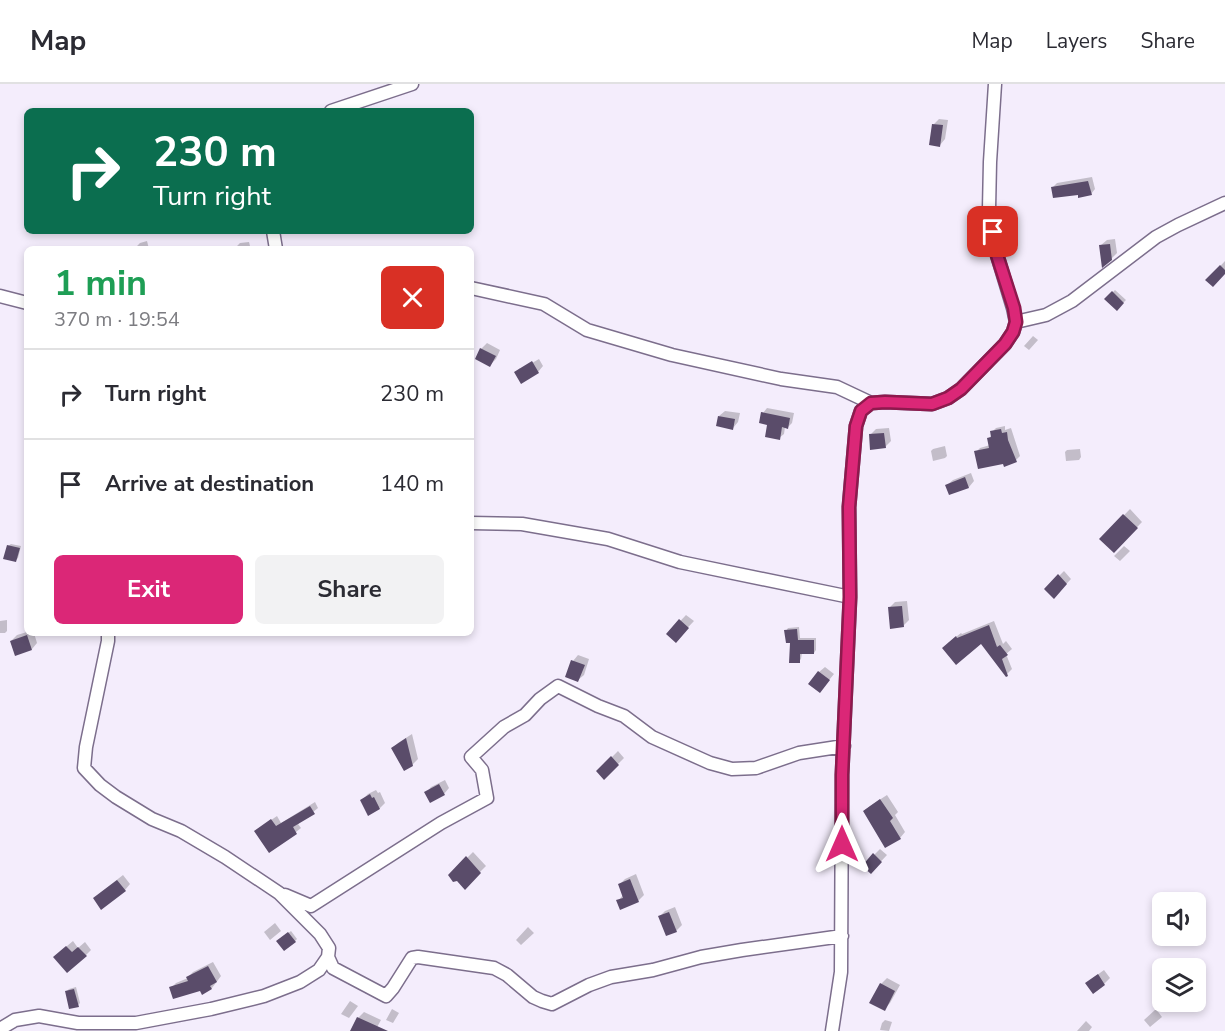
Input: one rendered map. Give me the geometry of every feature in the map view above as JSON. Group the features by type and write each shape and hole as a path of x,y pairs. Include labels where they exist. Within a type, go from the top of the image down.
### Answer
{"street":[{"path":"340,108 412,84"},
{"path":"474,289 543,304 587,330 672,356 781,379 837,387 871,403 932,404 948,398 961,389 1005,344 1016,322 1014,308 997,255 989,209 995,84"},
{"path":"1016,322 1046,315 1072,301 1156,237 1225,203"},
{"path":"0,296 24,302"},
{"path":"832,1031 841,972 843,746 850,597 849,507 856,426 861,411 871,403"},
{"path":"474,523 522,524 608,538 680,562 850,597"},
{"path":"108,636 84,768 100,785 116,797 152,819 181,831 279,893 311,906 441,823 487,798 482,770 471,757 504,727 525,715 540,699 558,686 624,716 652,737 710,763 732,769 756,768 799,753 843,746"},
{"path":"0,1029 15,1020 39,1016 78,1023 136,1023 212,1010 264,996 300,982 319,970 328,957 329,948 320,934 279,893"},
{"path":"328,957 333,968 386,996 412,958 418,957 494,968 507,975 533,997 552,1004 589,985 611,977 652,970 722,953 842,936"},
{"path":"0,1015 15,1020"}],"building":[{"path":"932,124 943,125 940,147 929,145"},
{"path":"1088,181 1092,195 1078,198 1078,195 1053,198 1051,187"},
{"path":"1110,244 1112,260 1102,268 1099,245"},
{"path":"1220,265 1225,270 1225,274 1213,287 1205,280"},
{"path":"1112,291 1124,303 1117,311 1104,299"},
{"path":"480,348 496,356 490,367 475,359"},
{"path":"532,361 539,373 521,384 514,372"},
{"path":"761,412 790,418 788,429 782,427 780,440 765,437 767,425 759,423"},
{"path":"718,416 735,419 733,430 716,426"},
{"path":"1001,429 1002,433 1007,432 1017,462 1004,467 1003,464 978,469 974,451 989,448 987,438 991,437 990,431"},
{"path":"884,433 886,448 870,450 869,434"},
{"path":"965,477 969,488 949,495 945,485"},
{"path":"1123,514 1138,528 1114,553 1099,539"},
{"path":"7,545 20,548 16,562 3,559"},
{"path":"1058,574 1067,584 1054,599 1044,589"},
{"path":"902,606 904,627 890,629 888,607"},
{"path":"679,619 689,628 676,643 666,634"},
{"path":"989,625 997,647 1000,645 1008,655 1002,659 1008,676 1006,677 981,644 956,665 942,648 956,636 957,638"},
{"path":"797,629 798,640 814,640 814,654 800,654 800,663 789,663 790,643 786,643 784,630"},
{"path":"27,636 32,650 15,656 10,641"},
{"path":"571,660 585,665 578,682 565,677"},
{"path":"818,671 830,680 820,693 808,684"},
{"path":"406,738 413,766 404,771 391,748"},
{"path":"611,756 619,765 604,780 596,771"},
{"path":"439,784 445,795 430,803 424,792"},
{"path":"370,794 380,809 368,816 360,800"},
{"path":"880,799 893,818 890,821 901,839 885,848 863,811"},
{"path":"310,806 315,814 293,827 297,834 269,853 254,831 271,819 276,826"},
{"path":"873,853 882,862 871,874 862,866"},
{"path":"466,856 481,873 465,890 457,881 453,882 448,875"},
{"path":"630,879 639,902 620,910 616,900 623,898 618,884"},
{"path":"117,880 126,891 101,910 93,898"},
{"path":"669,912 677,932 666,936 658,916"},
{"path":"288,932 296,942 284,951 276,941"},
{"path":"66,946 72,952 78,947 87,956 67,973 53,957"},
{"path":"208,966 217,982 210,986 212,989 202,995 200,991 173,999 169,987 188,981 186,977"},
{"path":"1098,974 1105,985 1093,994 1085,983"},
{"path":"880,983 895,991 885,1011 869,1003"},
{"path":"74,989 79,1007 69,1009 65,991"},
{"path":"357,1017 388,1031 350,1031"}],"route":[{"path":"842,844 842,775 850,597 849,507 856,426 861,411 871,403 932,404 948,398 961,389 1005,344 1016,322 1014,308 997,255 993,232"}]}
